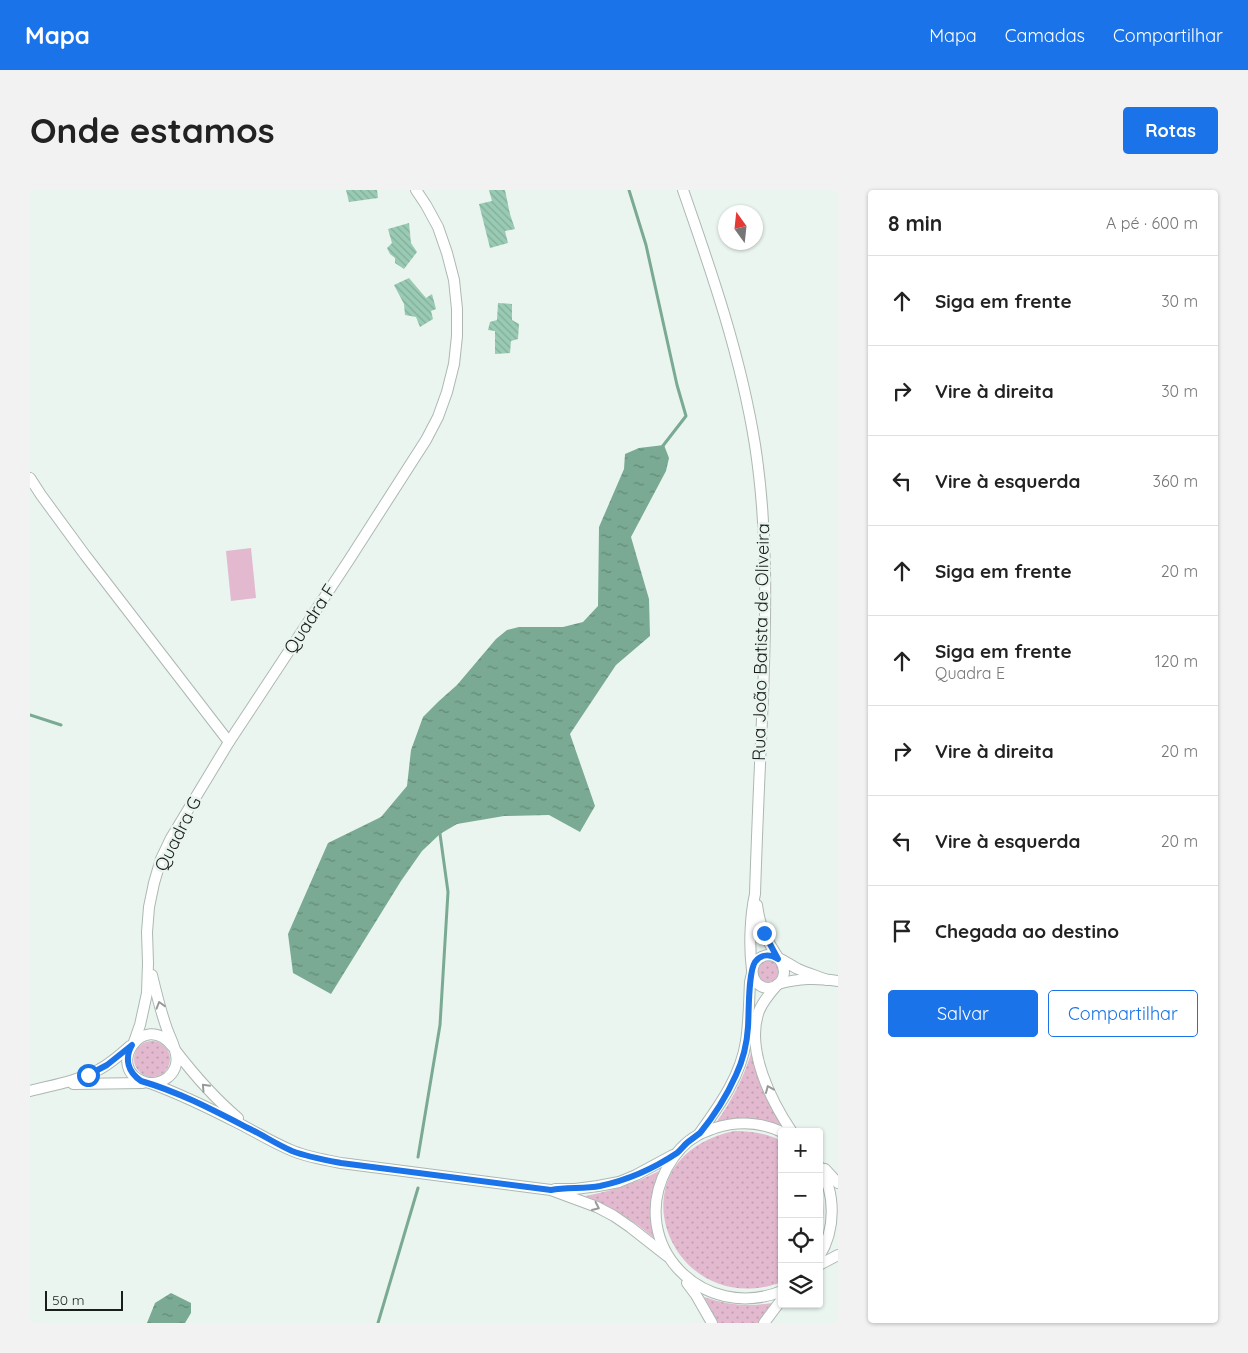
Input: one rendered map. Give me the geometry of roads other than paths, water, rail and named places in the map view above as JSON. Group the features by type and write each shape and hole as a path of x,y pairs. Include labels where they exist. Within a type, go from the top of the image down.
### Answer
{"street":[{"name":"Quadra F","path":"229,742 422,446 438,417 447,392 454,364 457,336 454,280 438,227 416,190"},
{"name":"Rua João Batista de Oliveira","path":"683,190 732,340 755,444 766,552 765,636 755,894 752,906 752,972 746,1043 737,1074 699,1134"},
{"path":"30,478 85,555 229,742"},
{"name":"Quadra G","path":"133,1044 148,993 147,932 149,907 161,860 184,816 229,742"},
{"name":"Rua João Batista de Oliveira","path":"755,894 761,926 768,942 779,959"},
{"path":"827,980 769,955 756,961 752,972 761,986 772,987 799,979 838,981"},
{"path":"779,959 783,964 784,975 760,1009 757,1017 755,1042 770,1092 789,1128"},
{"name":"Quadra G","path":"148,963 174,1048"},
{"path":"30,1091 59,1084 98,1070 145,1036 158,1035 169,1041 204,1086 220,1103 254,1131"},
{"path":"133,1044 127,1058 128,1065 135,1077 141,1081 188,1098 272,1142 294,1151 341,1163 551,1190 614,1216 667,1256"},
{"path":"59,1084 90,1082 149,1083 164,1080 174,1070 176,1056 174,1048"},
{"path":"551,1190 583,1188 619,1182 652,1168 678,1152 699,1134 720,1126 764,1125 778,1130"},
{"path":"678,1152 669,1163 658,1190 655,1204 657,1232 667,1256 696,1295 712,1323"},
{"path":"823,1168 838,1183"},
{"path":"823,1173 830,1192 832,1216 827,1240 823,1248"},
{"path":"822,1263 838,1254"},
{"path":"681,1274 692,1284 706,1291 735,1299 765,1297 778,1292"},
{"path":"764,1323 778,1304"}],"water":[{"path":"664,445 669,458 666,471 631,537 649,599 650,636 616,665 570,734 595,806 580,832 549,815 504,816 457,824 440,834 422,851 401,881 331,994 293,973 288,934 328,843 381,817 407,786 411,750 423,717 457,685 496,639 507,630 519,627 563,627 583,622 598,606 599,527 624,469 625,454 639,448"},
{"path":"171,1293 191,1303 191,1313 185,1323 147,1323 155,1303"}],"waterway":[{"path":"629,190 646,245 677,385 686,416 662,447"},
{"path":"30,715 61,725"},
{"path":"418,1157 440,1025 448,892 440,833"},
{"path":"378,1323 418,1188"}]}
